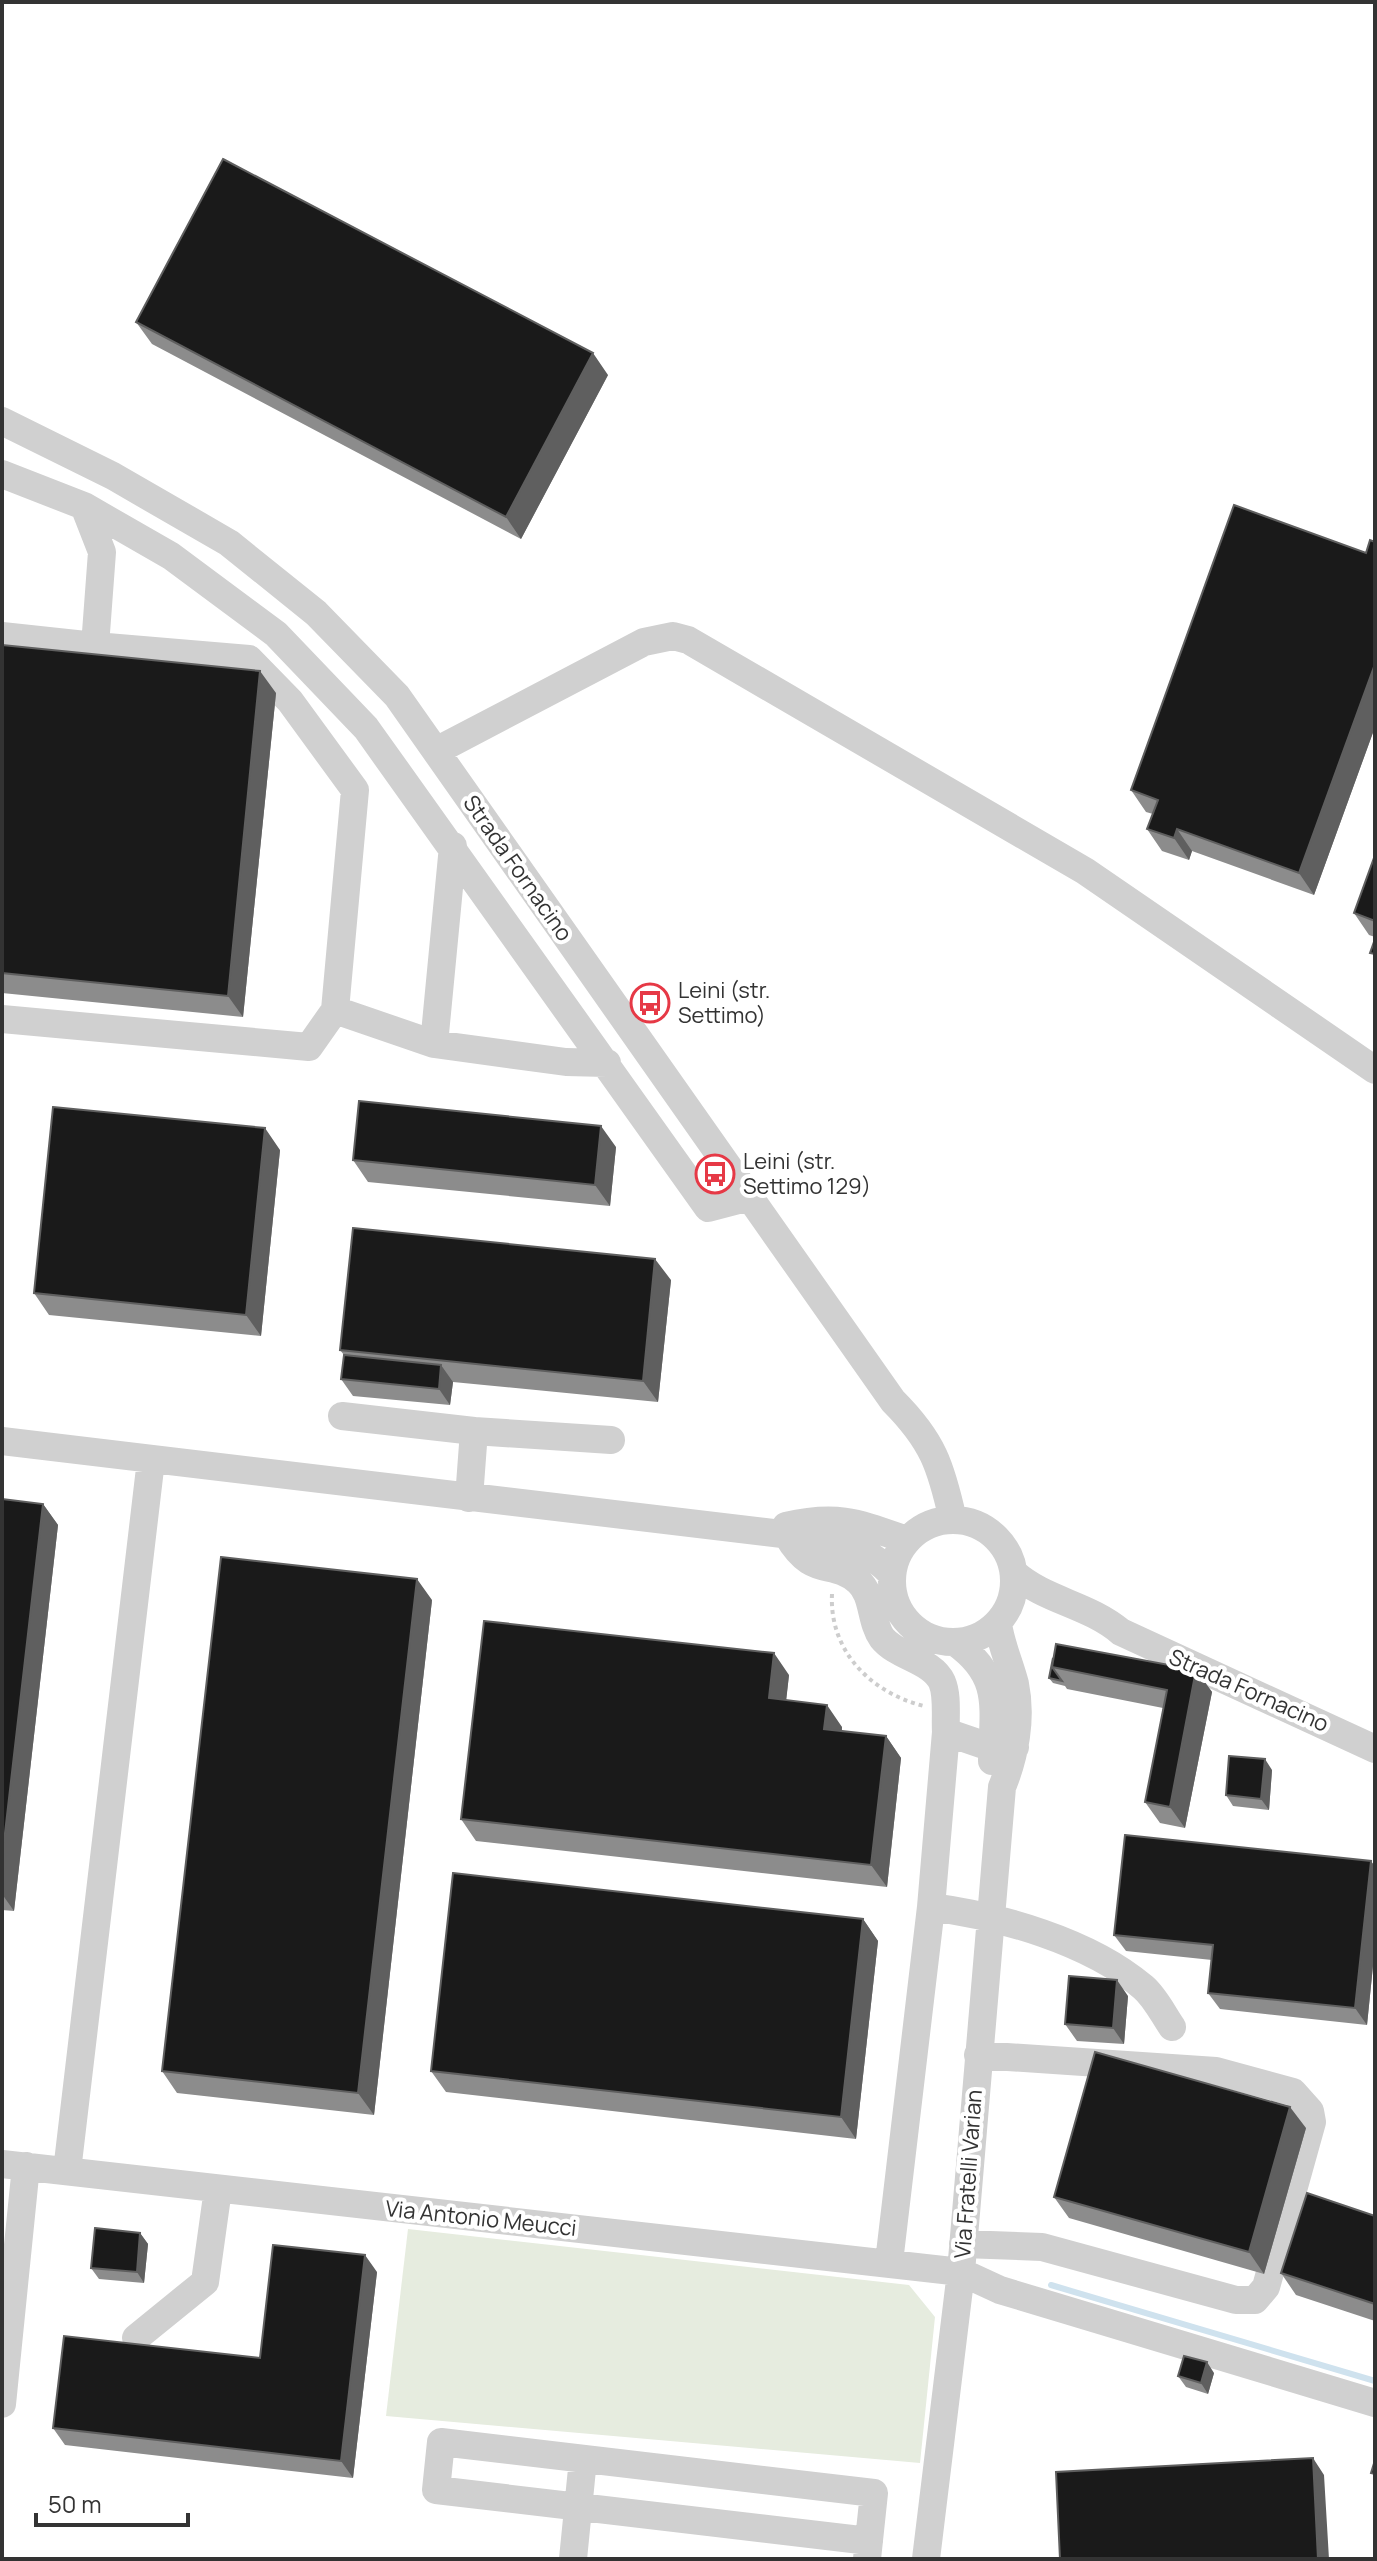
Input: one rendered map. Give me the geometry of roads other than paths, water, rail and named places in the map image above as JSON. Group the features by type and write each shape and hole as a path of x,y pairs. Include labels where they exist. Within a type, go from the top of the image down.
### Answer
{"street":[{"name":"Strada Fornacino","path":"2,421 113,476 229,543 316,613 397,696 893,1401 920,1428 933,1449 953,1520"},
{"name":"Strada Fornacino","path":"2,435 42,441"},
{"path":"2,474 84,506 171,556 276,634 366,728 708,1208 750,1197"},
{"path":"84,506 102,552 95,646"},
{"path":"2,636 249,659 290,701 355,790 335,1010 309,1047 2,1019"},
{"path":"436,751 644,642 673,636 688,640 1099,879 1375,1070"},
{"path":"320,742 346,709"},
{"path":"434,1044 453,846"},
{"path":"335,1010 434,1044 566,1062 607,1063"},
{"name":"Strada Fornacino","path":"893,1401 930,1483 929,1510 913,1535"},
{"path":"342,1416 474,1431 611,1440"},
{"path":"469,1498 474,1431"},
{"path":"2,1441 854,1545 874,1555 892,1574"},
{"path":"67,2171 151,1460"},
{"path":"757,1532 829,1518 913,1535"},
{"path":"953,1520 987,1529 1005,1548 1014,1573 1015,1588 1000,1621 985,1634 956,1643 934,1640 916,1630 901,1615 893,1595 892,1574 897,1556 913,1535 953,1520"},
{"path":"787,1535 805,1560 857,1581 868,1596 882,1638 907,1658 934,1672 944,1691 946,1732 931,1907 889,2262"},
{"name":"Strada Fornacino","path":"1014,1573 1031,1587 1100,1614 1121,1632"},
{"name":"Strada Fornacino","path":"1000,1621 1042,1610 1121,1632 1375,1749"},
{"name":"Via Fratelli Varian","path":"1000,1621 1015,1683 1018,1713 1003,1746"},
{"name":"Via Fratelli Varian","path":"926,2559 961,2272 1002,1787 1013,1761 1003,1746 989,1679 977,1659 956,1643"},
{"path":"946,1732 1003,1746"},
{"path":"931,1907 990,1915 1043,1934 1144,1987 1172,2027"},
{"path":"963,2244 1042,2247 1236,2300 1255,2300 1266,2287 1312,2122 1310,2111 1293,2092 1216,2071 978,2055"},
{"path":"2,2404 14,2165"},
{"name":"Via Antonio Meucci","path":"14,2165 961,2272 1000,2290 1375,2403"},
{"path":"136,2338 205,2282 218,2189"},
{"path":"441,2442 583,2459 874,2493 868,2550 436,2490 441,2442"},
{"path":"573,2559 583,2459"}],"waterway":[{"path":"1051,2285 1375,2381"}],"place":[{"name":"Leini (str. Settimo)","path":"650,1003"},
{"name":"Leini (str. Settimo 129)","path":"715,1174"}]}
